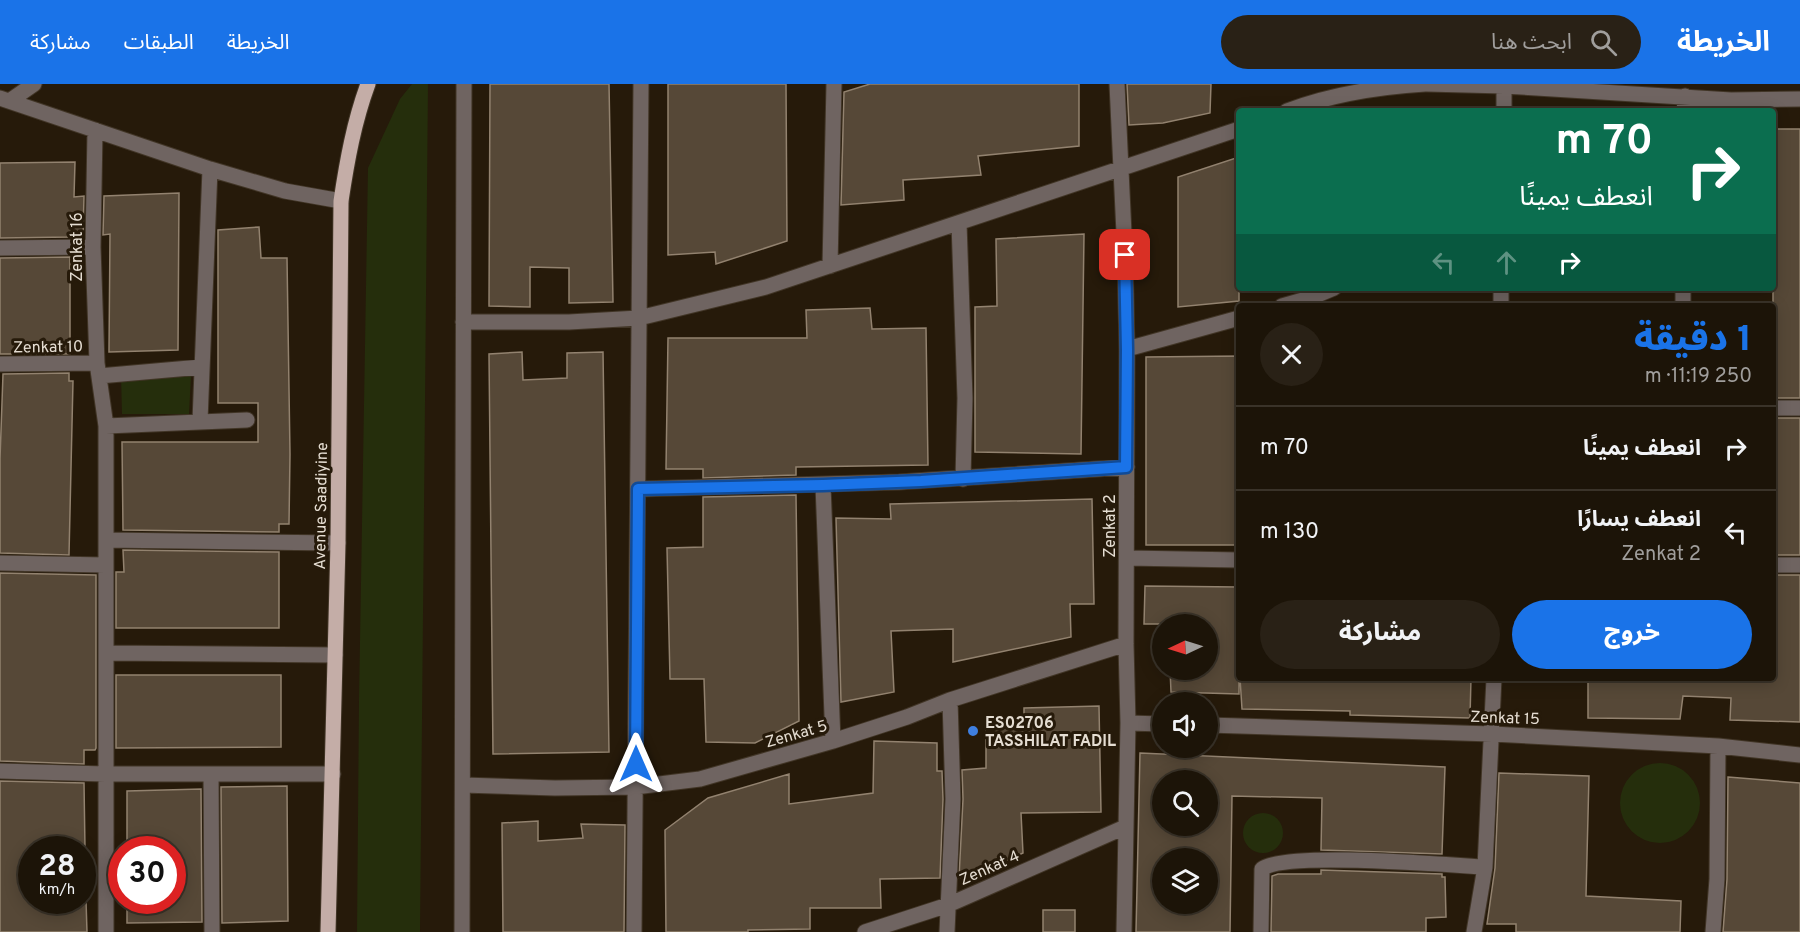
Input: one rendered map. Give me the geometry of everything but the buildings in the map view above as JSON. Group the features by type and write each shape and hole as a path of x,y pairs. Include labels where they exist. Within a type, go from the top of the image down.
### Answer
{"main road":[{"name":"Avenue Saadiyine","path":"328,932 338,543 340,201 359,109 369,84"}],"street":[{"path":"5,99 34,84"},
{"path":"462,932 464,84"},
{"path":"634,932 641,84"},
{"path":"830,266 834,84"},
{"name":"Zenkat 2","path":"1117,84 1127,350 1128,723 1124,932"},
{"path":"1294,108 1341,89 1426,84 1504,85 1684,103 1800,99"},
{"path":"1726,84 1731,100"},
{"path":"1504,85 1504,108"},
{"path":"5,99 210,169 285,191 340,201"},
{"name":"Zenkat 16","path":"95,130 93,247 98,370 106,426 106,932"},
{"path":"463,322 639,318 766,287 1236,130"},
{"path":"200,421 210,169"},
{"path":"959,223 964,398 963,479"},
{"path":"0,248 93,247"},
{"path":"1310,302 1329,291"},
{"path":"1127,350 1236,319"},
{"name":"Zenkat 10","path":"0,364 98,370 201,367"},
{"path":"1776,408 1800,408"},
{"path":"106,426 247,420"},
{"path":"638,489 963,479 1126,467"},
{"path":"823,485 834,741"},
{"path":"106,540 338,543"},
{"path":"1127,558 1236,560"},
{"path":"0,563 105,565"},
{"path":"1776,565 1800,564"},
{"name":"Zenkat 5","path":"463,785 555,788 635,787 700,779 834,741 950,700 1126,644"},
{"path":"106,653 334,655"},
{"path":"1474,932 1485,867 1494,681"},
{"path":"947,932 953,799 950,700"},
{"path":"1128,723 1152,724"},
{"name":"Zenkat 15","path":"1218,725 1492,734 1719,746 1800,754"},
{"path":"1713,932 1717,879 1719,746"},
{"path":"0,771 105,774 333,774"},
{"path":"211,774 212,932"},
{"name":"Zenkat 4","path":"865,932 948,904 1125,827"},
{"path":"1261,932 1262,869 1269,865 1329,859 1485,867"}],"green space":[{"path":"412,84 428,84 420,932 357,932 368,168 400,99"},
{"path":"121,376 191,376 189,414 122,414"},
{"path":"1660,763 1675,766 1688,775 1697,788 1700,803 1697,818 1688,831 1675,840 1660,843 1645,840 1632,831 1623,818 1620,803 1623,788 1632,775 1645,766"},
{"path":"1263,813 1277,819 1283,833 1277,847 1263,853 1249,847 1243,833 1249,819"}],"place":[{"name":"ES02706 TASSHILAT FADIL","path":"973,731"}],"route":[{"path":"636,764 638,489 921,481 1126,467 1125,255"}]}
